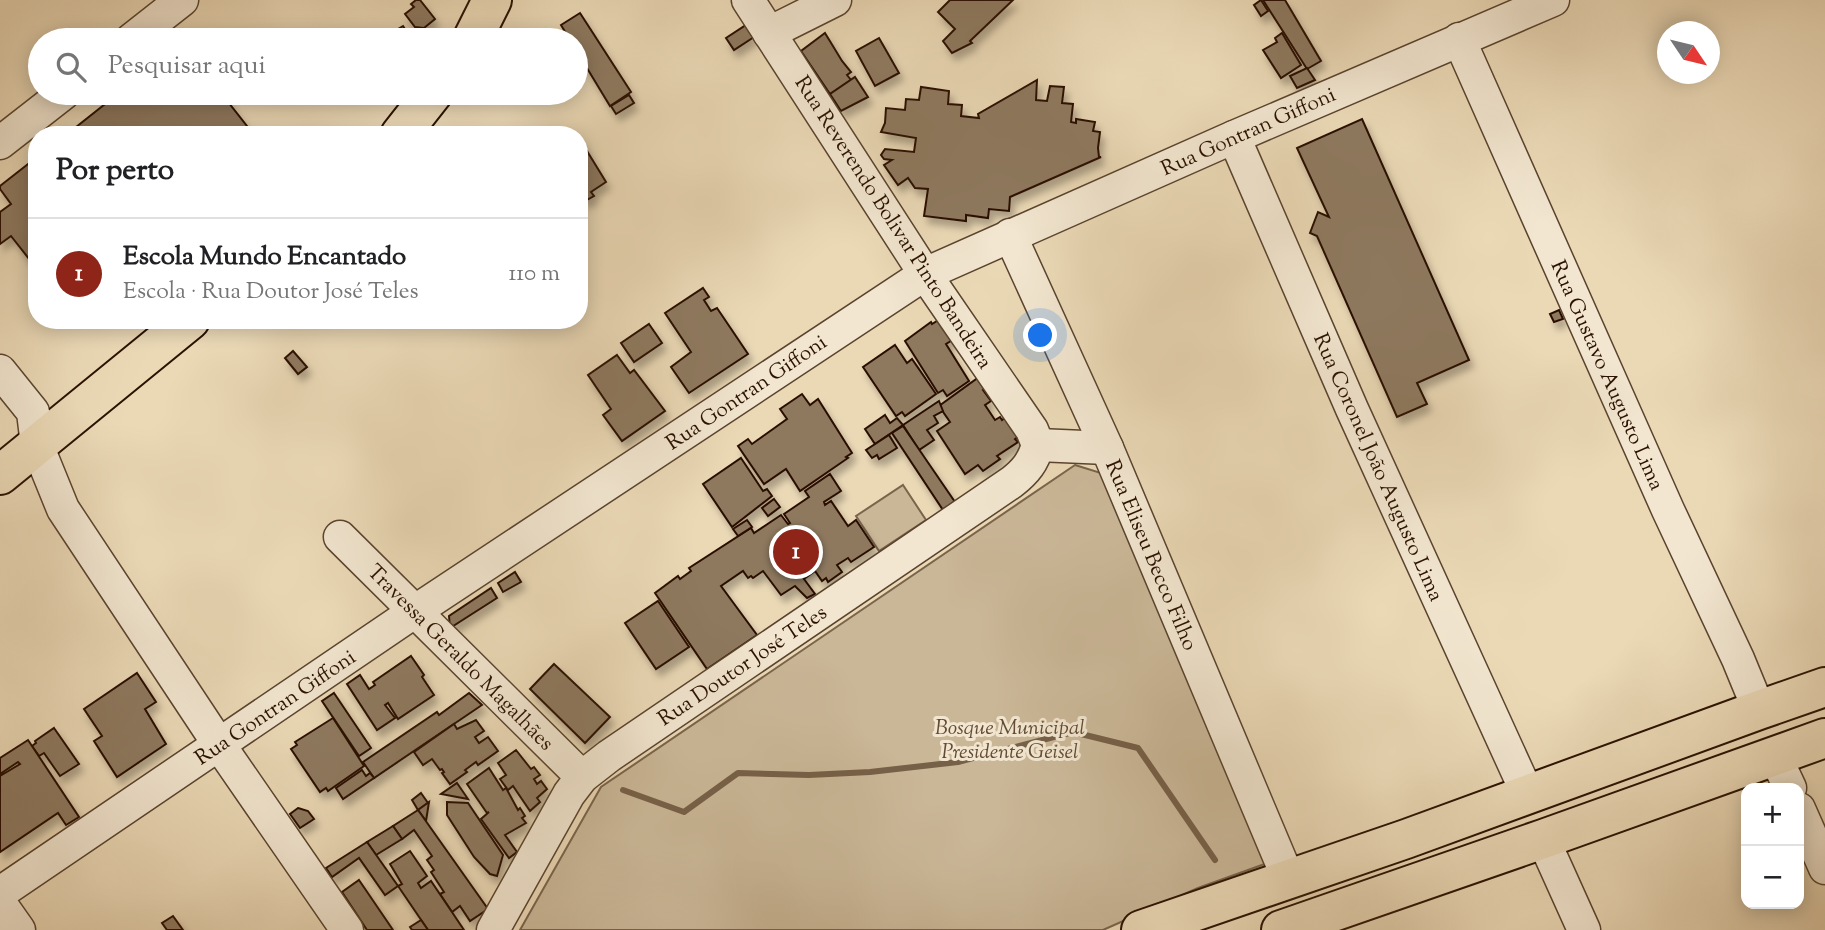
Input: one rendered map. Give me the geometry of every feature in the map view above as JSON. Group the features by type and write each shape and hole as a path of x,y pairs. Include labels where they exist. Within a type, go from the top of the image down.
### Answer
{"main road":[{"path":"478,28 492,0"},
{"path":"407,126 424,105"},
{"path":"0,475 179,329"},
{"path":"1141,930 1406,839 1825,687"},
{"path":"1281,930 1543,839 1782,772 1825,738"},
{"path":"1406,839 1422,881"},
{"path":"1299,875 1321,915"}],"street":[{"path":"146,28 182,0"},
{"name":"Rua Reverendo Bolivar Pinto Bandeira","path":"748,0 925,274 1032,430 1038,445"},
{"path":"769,33 835,0"},
{"name":"Rua Gontran Giffoni","path":"0,893 414,612 925,274 1553,0"},
{"name":"Rua Gustavo Augusto Lima","path":"1459,39 1759,709"},
{"path":"0,143 49,105"},
{"name":"Rua Coronel João Augusto Lima","path":"1234,137 1353,409 1528,795"},
{"name":"Rua Eliseu Becco Filho","path":"1010,235 1299,875"},
{"path":"0,371 33,412 37,445 63,509 220,746 347,930"},
{"path":"1038,445 1107,448"},
{"name":"Rua Doutor José Teles","path":"493,930 552,822 582,777 1012,482 1033,460 1038,445"},
{"name":"Travessa Geraldo Magalhães","path":"340,537 582,777"},
{"path":"1804,820 1825,868"},
{"path":"1543,839 1584,930"},
{"path":"0,903 19,930"}],"green space":[{"name":"Bosque Municipal Presidente Geisel","path":"1075,465 1101,473 1273,861 1198,888 1103,930 520,930 601,787"},
{"path":"903,485 926,520 879,551 856,516"}],"building":[{"path":"420,0 435,19 424,28 415,27 405,14 414,7 411,4"},
{"path":"950,0 1013,0 970,41 972,43 952,53 943,41 955,29 938,12"},
{"path":"1261,0 1268,11 1261,16 1254,5"},
{"path":"1263,0 1285,0 1321,61 1307,69"},
{"path":"580,13 631,92 610,106 588,70 588,28 563,28 561,25"},
{"path":"746,25 754,37 734,50 726,38"},
{"path":"825,33 851,72 847,75 851,80 830,94 801,51"},
{"path":"1282,33 1301,65 1281,78 1263,50 1277,42 1275,38"},
{"path":"879,38 899,73 875,86 856,51"},
{"path":"1307,68 1315,80 1297,88 1290,76"},
{"path":"855,77 868,97 841,111 830,94"},
{"path":"1037,80 1036,100 1047,101 1050,86 1064,87 1062,103 1073,104 1071,122 1076,123 1076,119 1095,122 1093,131 1100,132 1098,148 1101,157 1010,197 1009,211 989,209 988,218 966,215 966,221 924,216 928,189 915,188 908,178 898,185 884,165 892,160 884,159 881,155 885,149 914,152 916,138 881,132 886,108 905,110 906,99 919,100 921,87 949,91 948,104 962,105 961,116 979,118 978,114"},
{"path":"629,95 634,103 616,114 611,106"},
{"path":"104,105 230,105 247,126 77,126"},
{"path":"1362,119 1469,360 1417,383 1427,404 1397,417 1317,236 1310,233 1318,212 1329,217 1297,148"},
{"path":"588,153 606,182 591,192 594,196 588,199"},
{"path":"28,164 28,258 11,236 0,244 0,212 11,204 0,186"},
{"path":"703,288 709,297 704,300 711,311 717,308 748,354 689,393 671,367 691,352 665,313"},
{"path":"1559,310 1563,319 1554,322 1550,314"},
{"path":"940,319 954,339 946,344 969,381 947,396 943,390 938,393 905,341 931,322 932,324"},
{"path":"649,324 662,343 634,362 621,343"},
{"path":"895,345 907,363 912,359 936,394 905,416 902,412 896,416 863,367"},
{"path":"293,351 307,367 298,374 285,358"},
{"path":"617,355 630,373 634,370 665,411 622,441 603,415 611,409 588,375"},
{"path":"979,377 986,388 983,390 991,401 985,405 995,420 1006,417 1019,436 1015,439 1018,442 997,456 1000,459 983,471 978,465 965,474 937,431 950,422 939,406"},
{"path":"802,394 810,405 818,399 852,453 800,491 786,469 764,484 738,446 748,439 752,444 787,419 780,409"},
{"path":"939,401 943,411 934,416 938,423 927,430 934,440 919,450 903,425"},
{"path":"885,415 890,423 897,418 903,425 875,444 865,429"},
{"path":"903,426 955,502 943,510 892,433"},
{"path":"889,435 897,448 879,459 877,455 872,458 866,450"},
{"path":"741,458 763,491 767,489 772,496 732,527 703,484"},
{"path":"830,474 841,491 824,502 825,505 831,501 848,526 856,520 874,547 851,562 848,558 837,565 842,572 828,582 826,578 822,581 815,571 804,579 815,594 807,598 795,586 781,595 763,571 753,578 748,578 743,571 721,586 757,635 707,669 655,593 678,576 680,579 691,571 689,568 751,528 754,533 781,515 790,523 784,514 809,497 805,491"},
{"path":"774,499 780,507 768,516 762,508"},
{"path":"747,520 752,527 738,536 733,529"},
{"path":"515,572 521,582 503,592 498,583"},
{"path":"491,588 497,598 450,628 449,616"},
{"path":"658,601 689,647 656,669 625,623"},
{"path":"411,656 434,695 398,719 388,703 385,705 395,718 377,730 347,684 360,675 369,689 375,685 373,682"},
{"path":"554,664 610,717 585,743 530,689"},
{"path":"137,673 156,702 145,709 166,744 117,777 94,741 102,736 84,709"},
{"path":"334,693 371,748 359,756 322,701"},
{"path":"469,693 482,705 374,778 363,762"},
{"path":"333,718 364,766 328,791 326,788 320,792 291,749 297,745 295,742"},
{"path":"476,720 484,731 475,737 479,743 488,737 498,751 478,765 476,762 450,784 442,769 440,770 432,759 423,765 414,752 454,724 457,729"},
{"path":"54,728 79,764 60,776 44,753 39,756 32,746"},
{"path":"28,740 79,817 66,825 58,813 0,852 0,776 20,764 18,762 0,774 0,758"},
{"path":"516,750 531,769 534,767 540,775 534,779 537,784 541,781 547,789 537,798 540,802 530,811 513,786 508,790 500,779 506,775 498,763"},
{"path":"489,768 525,816 522,818 526,823 505,835 517,852 509,858 481,819 489,812 487,813 467,784"},
{"path":"362,770 366,776 370,773 374,778 343,799 336,788"},
{"path":"457,783 468,799 441,794"},
{"path":"421,793 428,803 418,810 412,800"},
{"path":"429,802 426,821 418,810"},
{"path":"447,802 468,803 503,855 497,876 490,874 474,857 447,815"},
{"path":"298,808 308,811 314,819 300,828 290,814"},
{"path":"418,810 488,909 470,921 460,906 452,912 440,894 444,892 427,860 432,856 414,830 402,839 393,826"},
{"path":"393,826 402,839 376,855 367,842"},
{"path":"367,842 398,886 385,895 359,858 332,877 326,868"},
{"path":"410,851 427,876 418,883 421,888 431,881 464,930 428,930 398,886 402,884 390,864"},
{"path":"359,880 393,930 367,930 342,892"},
{"path":"173,916 183,930 167,930 162,923"},
{"path":"421,920 428,930 412,930 410,927"}],"waterway":[{"path":"623,790 684,812 738,773 809,775 870,772 958,762 1073,732 1138,748 1215,860"}],"place":[{"name":"Escola Mundo Encantado","path":"796,552"}]}
